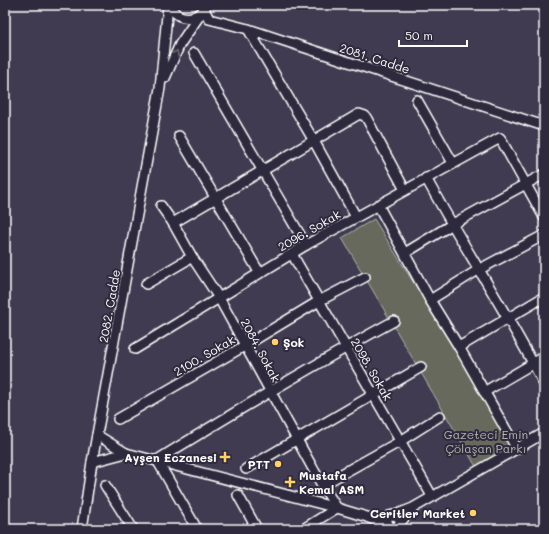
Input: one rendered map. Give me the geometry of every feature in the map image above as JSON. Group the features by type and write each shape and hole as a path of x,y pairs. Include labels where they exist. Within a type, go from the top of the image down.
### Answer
{"street":[{"name":"2082. Cadde","path":"169,5 174,12 186,18 199,14 205,7"},
{"name":"2082. Cadde","path":"82,529 92,462 160,88 169,5"},
{"name":"2082. Cadde","path":"160,88 180,44 205,7"},
{"name":"2081. Cadde","path":"205,7 209,18 213,20 248,29 544,126"},
{"path":"248,29 314,141 356,217"},
{"path":"194,53 306,245"},
{"path":"417,100 453,163"},
{"path":"173,223 357,115 365,116 405,190"},
{"path":"179,136 259,272"},
{"name":"2096. Sokak","path":"134,349 259,272 500,138 525,184"},
{"path":"405,253 451,225 544,174"},
{"path":"426,178 451,225 508,317 544,384"},
{"path":"525,184 544,217"},
{"path":"378,205 430,300 459,347 517,449"},
{"name":"2084. Sokak","path":"161,206 219,298 322,485 337,508"},
{"path":"430,300 478,270 544,235"},
{"name":"2098. Sokak","path":"292,254 432,496"},
{"path":"146,284 192,257"},
{"name":"2100. Sokak","path":"118,419 319,301 365,277"},
{"path":"459,347 544,297"},
{"path":"157,460 346,347 394,321"},
{"path":"484,392 544,357"},
{"path":"246,469 420,367"},
{"path":"322,485 400,442 440,416"},
{"path":"389,527 386,521 397,521 413,508 432,496 544,433"},
{"path":"97,435 126,453 337,508 367,517 389,527"},
{"path":"92,462 126,453"},
{"path":"157,460 197,529"},
{"path":"106,485 133,529"},
{"path":"238,495 257,529"},
{"path":"303,529 314,526 337,508"},
{"path":"367,517 397,521"}],"green space":[{"name":"Gazeteci Emin Çölaşan Parkı","path":"374,219 517,449 478,470 342,238"}],"place":[{"name":"Şok","path":"275,342"},
{"name":"Ayşen Eczanesi","path":"225,457"},
{"name":"PTT","path":"278,464"},
{"name":"Mustafa Kemal ASM","path":"290,482"},
{"name":"Ceritler Market","path":"473,513"}]}
